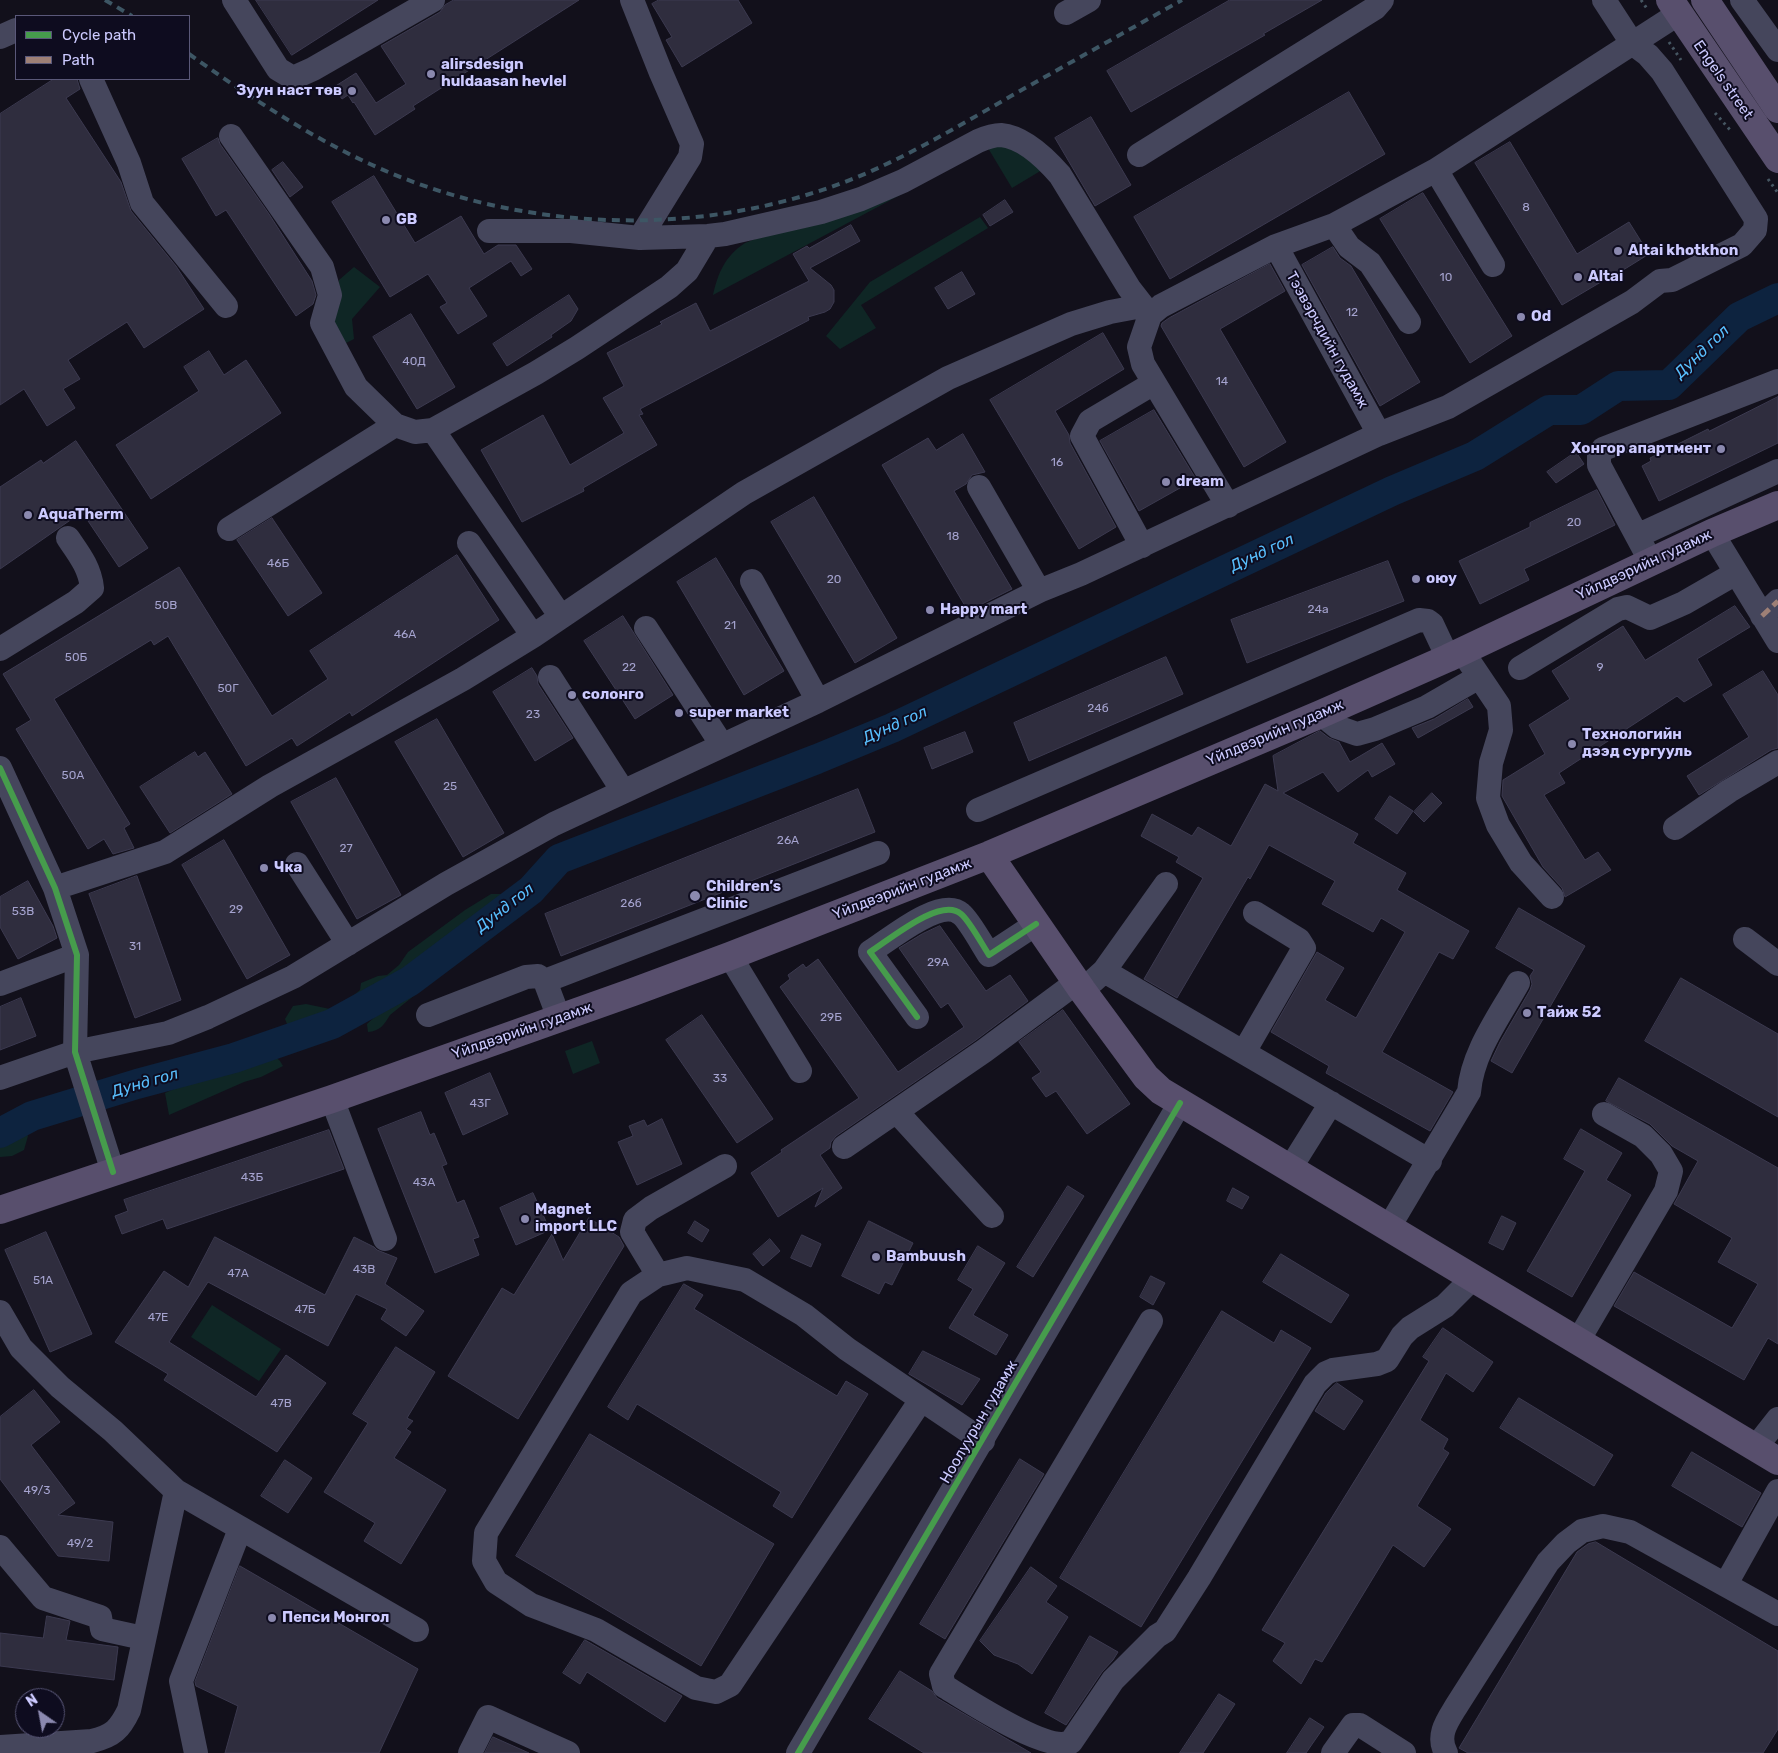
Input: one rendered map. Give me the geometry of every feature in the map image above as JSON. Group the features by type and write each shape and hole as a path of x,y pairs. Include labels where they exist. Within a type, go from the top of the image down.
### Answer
{"main road":[{"name":"Engels street","path":"1705,0 1778,109"},
{"name":"Engels street","path":"1674,7 1778,159"},
{"name":"Yйлдвэрийн гудамж","path":"0,1210 110,1162 332,1099 559,1018 730,956 989,855 1321,714 1455,654 1712,532 1778,505"},
{"path":"989,855 1079,986 1146,1078 1161,1091 1767,1454"}],"street":[{"path":"234,0 278,69 293,78 313,69 433,0"},
{"path":"632,0 692,144 690,157 640,238"},
{"path":"1066,13 1089,0"},
{"path":"1139,155 1375,8 1382,0"},
{"path":"0,1078 77,1060 168,1032 208,1017 293,977 446,884 554,824 818,701 1039,591 1142,546 1379,434 1448,408 1632,302 1660,281 1672,280 1742,246 1755,230 1756,219 1662,71 1632,43 1604,0"},
{"path":"1742,0 1775,41"},
{"path":"55,888 165,852 270,786 463,679 533,636 744,493 948,378 1071,324 1110,312 1146,310 1161,306 1276,246 1334,225 1436,170 1632,43 1674,7"},
{"path":"0,37 15,30"},
{"path":"91,80 129,163 142,203 226,306"},
{"path":"231,136 322,267 330,295 322,323 356,387 395,426 415,432 433,430 536,373 669,287 687,271 708,236"},
{"path":"489,231 571,231 640,238 708,236 821,212 862,199 903,181 978,141 994,136 1006,136 1037,152 1060,175 1129,288 1146,310 1139,347 1143,364 1228,506"},
{"path":"1436,170 1493,264"},
{"path":"1334,225 1349,247 1370,263 1409,322"},
{"name":"Тээвэрчдийн гудамж","path":"1276,246 1379,434"},
{"path":"1651,562 1599,464 1599,456 1603,449 1778,381"},
{"path":"1142,546 1082,436 1090,421 1154,383"},
{"path":"229,529 395,426"},
{"path":"433,430 561,617"},
{"path":"1637,536 1778,472"},
{"path":"979,487 1039,591"},
{"path":"1712,532 1736,572 1770,608 1778,642"},
{"path":"0,649 76,602 92,588 91,578 84,562 68,538"},
{"path":"469,543 533,636"},
{"path":"1520,668 1618,609 1627,607 1650,618 1684,603 1736,572"},
{"path":"752,581 818,701"},
{"path":"978,810 1420,620 1428,621 1455,654 1479,677 1498,706 1501,730 1490,763 1488,798 1498,826 1522,863 1552,897"},
{"path":"646,628 722,745"},
{"path":"550,677 623,791"},
{"path":"1321,714 1337,727 1357,734 1375,730 1427,706 1479,677"},
{"path":"1675,828 1778,762"},
{"path":"0,768 55,888 77,955 77,1060 110,1162"},
{"path":"545,981 878,853"},
{"path":"297,864 348,944"},
{"path":"844,1147 1079,986 1104,971 1166,884"},
{"path":"916,1016 870,952 927,914 948,908 961,913 990,955 1036,924"},
{"path":"1244,1052 1304,948 1299,940 1255,913"},
{"path":"1745,939 1778,964"},
{"path":"0,984 77,955"},
{"path":"730,956 800,1071"},
{"path":"1104,971 1430,1161"},
{"path":"428,1015 526,977 538,976 545,981 559,1018"},
{"path":"1389,1227 1430,1161 1469,1092 1470,1076 1480,1052 1518,984"},
{"path":"332,1099 385,1240"},
{"name":"Ноолуурын гудамж","path":"798,1753 1180,1103"},
{"path":"1290,1168 1331,1103"},
{"path":"896,1111 992,1216"},
{"path":"1578,1341 1666,1191 1671,1171 1661,1154 1643,1136 1604,1114"},
{"path":"658,1275 632,1232 635,1220 650,1208 725,1166"},
{"path":"921,1400 730,1685 716,1692 696,1688 596,1630 532,1605 496,1582 484,1561 486,1533 632,1294 658,1275 687,1268 745,1280 804,1315 848,1350 983,1441"},
{"path":"1151,1321 941,1674 944,1686 1020,1733 1058,1745 1066,1746 1071,1742 1113,1680 1157,1636 1165,1631 1199,1578 1315,1384 1326,1373 1333,1370 1377,1364 1387,1360 1402,1336 1410,1328 1446,1306 1473,1278"},
{"path":"0,1312 21,1348 53,1380 113,1431 176,1491 417,1630"},
{"path":"1767,1454 1778,1419"},
{"path":"0,1747 92,1741 103,1738 115,1731 129,1710 176,1491"},
{"path":"1726,1584 1778,1491"},
{"path":"1446,1753 1442,1745 1444,1727 1457,1705 1548,1562 1582,1530 1603,1526 1630,1532 1778,1614"},
{"path":"196,1753 182,1681 240,1529"},
{"path":"0,1547 43,1598 100,1617 102,1629 143,1638"},
{"path":"470,1753 488,1717 568,1753"},
{"path":"1333,1753 1353,1725 1360,1725 1404,1753"}],"green space":[{"path":"992,144 1014,149 1042,170 1012,188 988,148 713,295 717,279 727,259 745,243"},
{"path":"980,217 988,228 861,305 876,328 840,349 826,336 870,282"},
{"path":"354,267 380,287 352,319 354,339 340,346 331,322 339,280"},
{"path":"491,894 504,894 505,902 429,960 362,1004 354,1006 354,995 360,990 361,983 378,976 387,975 399,965 408,952 465,910"},
{"path":"497,922 476,946 390,1015 381,1027 368,1032 367,1024 405,989"},
{"path":"306,1004 330,1009 333,1015 306,1028 289,1029 285,1019 293,1006"},
{"path":"592,1041 600,1063 573,1074 565,1051"},
{"path":"269,1051 283,1066 169,1115 165,1093 243,1058"},
{"path":"22,1127 28,1136 24,1150 12,1156 0,1157 0,1137 16,1128"},
{"path":"212,1305 281,1349 259,1381 191,1337"}],"building":[{"path":"256,0 378,0 292,55"},
{"name":"alirsdesign huldaasan hevlel","path":"454,0 579,0 413,106 415,109 375,135 354,102 348,95 342,99 334,87 356,73 376,103 406,84 381,46 440,12 445,5"},
{"path":"659,0 738,0 752,23 682,67 666,40 672,37 652,4"},
{"path":"1230,0 1322,0 1131,112 1107,71"},
{"path":"52,80 77,80 80,89 66,98 121,182 131,211 176,266 204,309 144,348 127,322 68,360 80,379 63,389 75,408 47,426 24,389 0,405 0,114"},
{"path":"1349,92 1385,154 1170,279 1134,217"},
{"path":"1091,117 1131,185 1095,206 1055,138"},
{"path":"218,138 220,144 269,214 312,281 316,295 313,304 296,316 226,210 216,216 182,159"},
{"path":"1510,142 1577,254 1629,222 1649,254 1562,305 1475,163"},
{"path":"283,162 303,187 290,197 272,170"},
{"path":"374,176 415,243 461,216 484,254 498,245 516,245 532,269 521,276 511,261 469,288 487,316 458,334 440,307 447,303 428,274 390,297 332,202"},
{"path":"1423,193 1512,336 1470,363 1380,219"},
{"path":"1005,200 1013,212 990,226 983,215"},
{"path":"851,225 860,241 810,268 831,285 834,290 834,302 830,309 808,317 809,320 640,409 643,414 639,415 657,445 583,488 584,491 522,522 481,450 543,415 570,465 624,433 603,398 624,386 607,353 662,324 660,322 696,303 710,331 809,281 793,254 807,246 809,248"},
{"path":"1333,247 1340,258 1351,266 1420,382 1380,406 1302,265"},
{"path":"1270,264 1285,291 1220,329 1286,442 1244,467 1161,326 1169,318"},
{"path":"962,272 975,294 948,309 935,288"},
{"path":"569,295 578,309 571,321 551,335 552,337 507,366 493,344"},
{"path":"411,314 455,387 417,409 373,337"},
{"path":"1103,333 1124,369 1055,411 1069,435 1070,443 1116,527 1079,549 990,400"},
{"path":"209,351 224,375 246,360 281,413 151,499 116,445 199,391 184,367"},
{"name":"Хонгор апартмент","path":"1778,397 1778,443 1659,501 1642,466 1651,461 1650,458"},
{"path":"1154,410 1196,479 1139,511 1100,441"},
{"path":"963,434 985,472 972,475 966,484 954,491 1012,589 968,611 882,465 928,438 936,450"},
{"path":"76,441 148,548 119,567 82,512 0,569 0,487 41,460 43,463"},
{"path":"1576,452 1584,464 1556,483 1547,472"},
{"path":"1597,490 1615,525 1524,569 1529,580 1480,604 1459,561 1530,527 1530,523"},
{"path":"814,497 897,638 855,663 771,522"},
{"path":"272,518 322,593 288,616 237,540"},
{"path":"457,555 499,620 352,716 350,712 297,746 292,738 246,766 168,636 154,645 151,640 54,699 130,824 124,828 134,848 113,854 104,839 88,849 16,729 31,720 3,674 179,567 272,716 328,679 310,651"},
{"path":"716,558 784,671 744,695 677,582"},
{"path":"1388,561 1404,601 1247,663 1231,620"},
{"name":"Технологийн дээд сургууль","path":"1735,606 1750,627 1697,659 1712,685 1684,702 1677,696 1559,773 1565,783 1544,795 1585,860 1598,852 1611,870 1565,897 1562,888 1543,867 1502,796 1503,780 1545,754 1529,725 1570,699 1552,671 1623,626 1645,660"},
{"path":"623,616 673,695 635,719 584,641"},
{"path":"1166,657 1183,694 1029,761 1014,723"},
{"path":"532,668 537,676 538,684 573,738 535,761 493,692"},
{"path":"1763,671 1778,695 1778,748 1771,750 1699,795 1687,776 1749,737 1723,695"},
{"path":"1468,699 1473,707 1418,738 1412,728 1434,719"},
{"path":"437,719 504,833 463,857 395,742"},
{"path":"1320,731 1329,738 1339,742 1350,762 1382,743 1395,764 1372,777 1368,770 1338,792 1323,772 1283,793 1358,834 1353,843 1406,873 1397,890 1469,931 1453,959 1439,952 1382,1052 1453,1092 1430,1131 1326,1073 1329,1066 1271,1032 1317,952 1344,968 1325,1000 1356,1018 1405,932 1381,918 1373,932 1322,904 1335,881 1269,845 1250,879 1248,877 1177,998 1144,979 1203,878 1176,862 1179,857 1141,836 1152,814 1192,836 1198,827 1231,846 1265,784 1278,791 1273,756"},
{"path":"965,732 973,752 932,769 924,748"},
{"path":"195,752 198,757 205,752 232,794 170,833 140,787"},
{"path":"336,778 401,895 357,919 291,802"},
{"path":"858,789 875,832 561,956 545,914"},
{"path":"1432,793 1442,803 1424,822 1414,812"},
{"path":"1390,796 1413,811 1397,834 1375,819"},
{"path":"224,840 290,955 247,979 182,865"},
{"path":"137,876 181,1000 135,1018 89,894"},
{"path":"28,881 53,926 57,938 18,959 0,927 0,897"},
{"name":"Тайж 52","path":"1519,908 1585,946 1512,1073 1491,1061 1532,984 1530,976 1534,970 1496,948"},
{"path":"940,926 986,991 1010,975 1028,1001 976,1040 836,1136 831,1142 830,1148 820,1155 842,1188 815,1207 823,1188 778,1217 751,1173 782,1152 781,1150 859,1098 780,987 790,979 788,975 803,964 806,968 818,959 898,1072 964,1027 948,1003 941,1008 899,948"},
{"path":"1681,978 1778,1034 1778,1117 1645,1041"},
{"path":"21,998 36,1036 0,1050 0,1007"},
{"path":"1063,1010 1130,1104 1087,1134 1056,1091 1046,1097 1032,1078 1041,1072 1019,1042"},
{"path":"702,1015 773,1119 737,1143 666,1040"},
{"path":"490,1073 508,1114 463,1135 445,1093"},
{"path":"1619,1078 1778,1168 1778,1344 1768,1338 1744,1380 1614,1306 1634,1272 1732,1328 1758,1284 1718,1262 1732,1238 1674,1204 1698,1161 1672,1146 1650,1124 1606,1101"},
{"path":"421,1112 430,1135 434,1133 447,1164 442,1166 457,1203 464,1200 479,1237 473,1239 479,1255 435,1273 378,1129"},
{"path":"662,1119 682,1164 637,1185 618,1142 633,1136 629,1126 644,1120 647,1126"},
{"path":"1581,1129 1622,1153 1606,1180 1631,1195 1572,1297 1527,1271 1585,1171 1564,1159"},
{"path":"329,1130 344,1169 167,1229 163,1219 122,1234 115,1216 128,1211 124,1200"},
{"path":"1068,1186 1084,1196 1033,1277 1017,1267"},
{"path":"1233,1188 1249,1197 1242,1209 1227,1201"},
{"name":"Magnet import LLC","path":"533,1193 550,1230 516,1245 500,1208"},
{"path":"1502,1216 1516,1223 1503,1250 1489,1243"},
{"path":"589,1218 619,1237 624,1246 518,1419 448,1376 502,1288 514,1295 552,1234 563,1260"},
{"path":"695,1221 709,1230 702,1242 688,1233"},
{"name":"Bambuush","path":"869,1221 913,1243 892,1285 885,1282 879,1294 842,1276"},
{"path":"46,1232 92,1334 50,1352 5,1250"},
{"path":"802,1235 821,1244 811,1267 791,1258"},
{"path":"215,1237 325,1295 354,1237 377,1250 397,1258 385,1284 424,1311 406,1336 381,1319 387,1309 356,1294 328,1346 208,1282 169,1342 256,1397 286,1355 326,1383 277,1452 164,1380 168,1374 115,1342 164,1271 188,1287"},
{"path":"770,1239 780,1251 763,1266 753,1254"},
{"path":"978,1246 1005,1263 973,1315 1008,1335 996,1355 949,1328 973,1289 958,1280"},
{"path":"1281,1254 1349,1295 1331,1323 1263,1282"},
{"path":"1151,1276 1165,1283 1153,1305 1140,1297"},
{"path":"684,1284 703,1295 694,1309 837,1396 846,1381 868,1394 792,1518 773,1506 781,1492 637,1404 628,1420 608,1407"},
{"path":"1222,1311 1274,1343 1281,1330 1311,1348 1141,1627 1060,1578"},
{"path":"1443,1328 1493,1362 1473,1392 1446,1373 1420,1420 1448,1439 1443,1449 1449,1453 1417,1506 1451,1529 1424,1567 1393,1545 1322,1662 1315,1659 1301,1684 1273,1661 1285,1643 1262,1630 1429,1361 1423,1357"},
{"path":"396,1347 435,1372 407,1418 413,1421 406,1429 411,1432 394,1458 446,1490 401,1564 364,1541 375,1523 324,1492 368,1423 353,1414"},
{"path":"923,1351 980,1379 962,1405 909,1374"},
{"path":"1337,1383 1363,1401 1344,1430 1315,1411 1326,1393"},
{"path":"34,1390 60,1422 31,1445 75,1503 58,1515 113,1522 109,1561 58,1556 0,1479 0,1417"},
{"path":"1519,1398 1613,1455 1594,1486 1500,1428"},
{"path":"590,1434 774,1544 701,1666 516,1556"},
{"path":"1692,1452 1761,1493 1742,1527 1672,1486"},
{"path":"1020,1459 1044,1474 945,1639 920,1624"},
{"path":"285,1460 312,1478 288,1513 261,1496"},
{"path":"1596,1542 1778,1651 1778,1729 1763,1753 1468,1753 1459,1748 1577,1552 1588,1544"},
{"name":"Пепси Монгол","path":"240,1566 418,1669 379,1753 225,1753 238,1706 196,1686 195,1682"},
{"path":"1031,1567 1057,1586 1046,1602 1068,1617 1032,1674 1018,1664 994,1655 980,1641"},
{"path":"47,1616 70,1621 66,1640 118,1647 114,1680 0,1666 0,1633 43,1638"},
{"path":"1090,1636 1118,1652 1066,1725 1045,1713"},
{"path":"585,1640 682,1696 665,1722 587,1672 580,1684 563,1673"},
{"path":"900,1671 932,1691 937,1698 1031,1753 924,1753 869,1719"},
{"path":"1219,1694 1235,1704 1203,1753 1180,1753"},
{"path":"1310,1718 1324,1727 1306,1753 1287,1753"},
{"path":"493,1737 529,1753 485,1753"}],"waterway":[{"name":"Дунд гол","path":"0,1133 32,1116 137,1084 234,1058 332,1024 410,981 531,890 559,859 892,728 1392,491 1475,456 1549,410 1581,410 1618,386 1669,385 1739,317 1778,298"}],"railway":[{"path":"105,0 130,15"},
{"path":"190,55 255,99 322,140 370,164 429,188 491,205 554,216 618,220 682,218 745,210 807,195 867,173 940,136 1182,0"}],"marked path":[{"path":"1762,616 1778,601"}],"cycle path":[{"path":"0,768 55,888 77,955 75,1052 113,1172"},
{"path":"917,1017 870,952 915,922 941,911 952,910 961,914 972,927 989,955 1036,924"},
{"path":"798,1753 1180,1103"}],"place":[{"name":"alirsdesign huldaasan hevlel","path":"431,74"},
{"name":"Зуун наст төв","path":"352,91"},
{"name":"GB","path":"386,220"},
{"name":"Altai khotkhon","path":"1618,251"},
{"name":"Altai","path":"1578,277"},
{"name":"Od","path":"1521,317"},
{"name":"Хонгор апартмент","path":"1721,449"},
{"name":"dream","path":"1166,482"},
{"name":"AquaTherm","path":"28,515"},
{"name":"оюу","path":"1416,579"},
{"name":"Happy mart","path":"930,610"},
{"name":"солонго","path":"572,695"},
{"name":"super market","path":"679,713"},
{"name":"Технологийн дээд сургууль","path":"1572,744"},
{"name":"Чка","path":"264,868"},
{"name":"Children’s Clinic","path":"695,896"},
{"name":"Тайж 52","path":"1527,1013"},
{"name":"Magnet import LLC","path":"525,1219"},
{"name":"Bambuush","path":"876,1257"},
{"name":"Пепси Монгол","path":"272,1618"}]}
